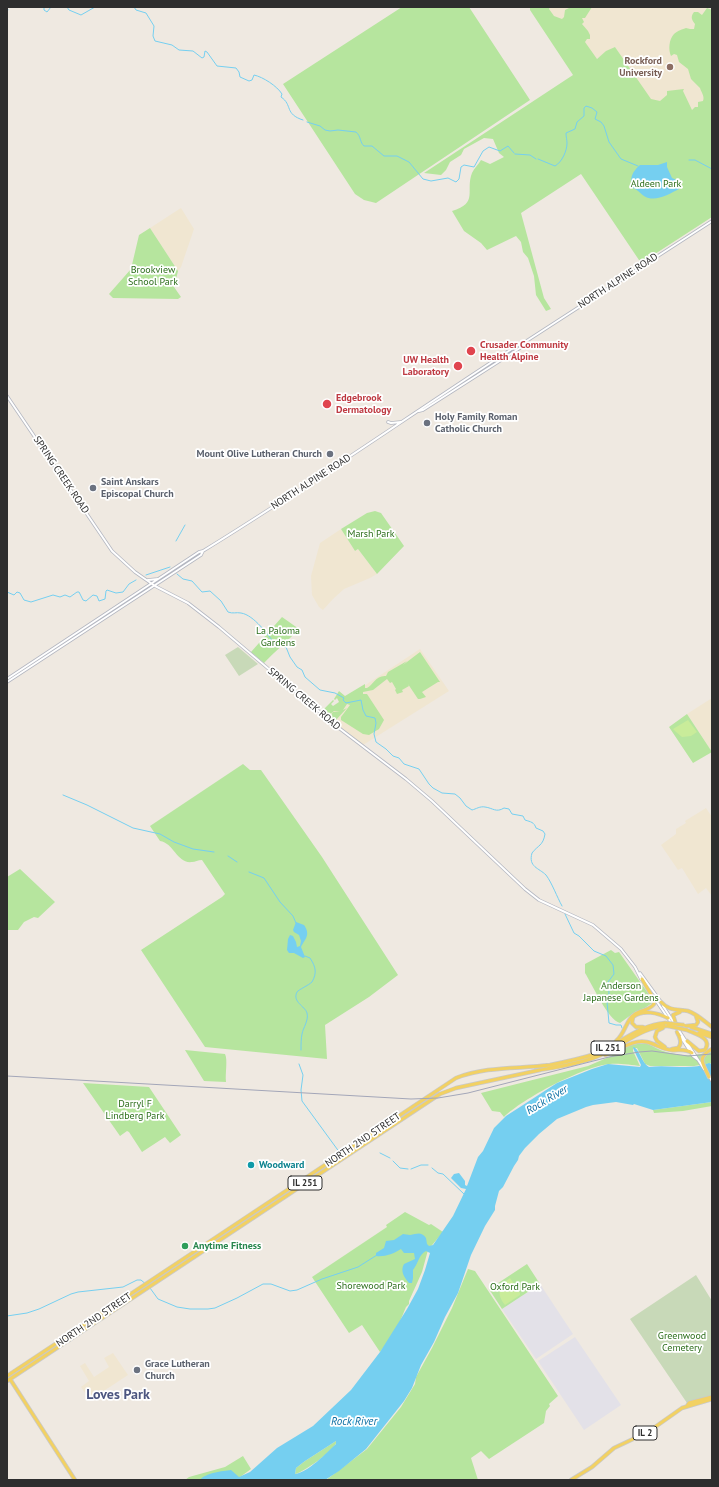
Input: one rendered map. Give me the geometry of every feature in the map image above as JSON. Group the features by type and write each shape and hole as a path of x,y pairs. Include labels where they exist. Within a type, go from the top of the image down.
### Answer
{"main road":[{"name":"NORTH ALPINE ROAD","path":"7,682 155,586 203,552 340,464 454,386 712,221"},
{"name":"SPRING CREEK ROAD","path":"7,396 112,551 129,568 155,586 188,603 219,627 335,725 406,779 432,801 525,889 539,900 593,925 605,934 621,949 661,1002 712,1081"},
{"path":"388,422 402,422"},
{"name":"NORTH ALPINE ROAD","path":"7,679 199,552 203,552"},
{"path":"147,580 159,579"},
{"name":"SPRING CREEK ROAD","path":"636,969 677,1032 697,1059"},
{"path":"583,1057 618,1040 634,1014 651,1007 654,1004 654,1001 642,979"},
{"path":"661,1002 670,1009 687,1011 694,1014 712,1027"},
{"path":"663,1023 640,1027 634,1025 632,1020 636,1015 651,1012 658,1013 668,1018"},
{"path":"676,1025 673,1018 675,1012 687,1013 696,1016 698,1022 696,1025 685,1025"},
{"name":"NORTH 2ND STREET","path":"148,1286 456,1078 484,1069 549,1065 583,1057 612,1046 643,1028 663,1023 685,1025 712,1034"},
{"path":"667,1026 657,1031 655,1034 657,1041 664,1046 672,1049 679,1047 681,1041 677,1032"},
{"name":"NORTH 2ND STREET","path":"8,1378 440,1094 456,1088 566,1065 595,1057 619,1046 644,1031 657,1027 667,1026 712,1037"},
{"path":"687,1030 703,1037 707,1043 707,1046 703,1051 699,1051 687,1041"},
{"path":"595,1057 608,1054 628,1044 641,1042 672,1050 688,1050 692,1053"},
{"path":"709,1077 701,1057 712,1049"},
{"path":"8,1378 75,1480"},
{"name":"IL 2","path":"571,1480 592,1467 614,1448 648,1432 676,1411 686,1406 712,1398"}],"shaded area":[{"name":"Rockford University","path":"537,7 709,7 712,12 712,102 669,129 615,47 573,74"},
{"path":"181,208 194,229 181,267 178,271 150,228"},
{"path":"341,529 355,551 358,549 377,574 344,589 323,610 319,607 312,595 311,576 320,543"},
{"path":"420,649 449,691 363,745 323,713"},
{"path":"712,698 712,752 687,714"},
{"path":"706,808 712,817 712,896 706,888 698,894 682,868 678,870 661,845 676,834 676,829 686,823 685,821"},
{"path":"540,1284 573,1334 536,1359 502,1309"},
{"path":"575,1337 621,1405 584,1430 538,1361"},
{"path":"113,1353 128,1375 90,1400 81,1387 89,1381 80,1366 85,1363 94,1377 109,1367 104,1358"}],"green space":[{"path":"402,7 469,7 530,100 376,203 364,200 355,194 283,84"},
{"name":"Aldeen Park","path":"530,7 550,7 549,9 554,16 562,19 564,17 565,10 571,7 592,7 585,18 582,18 584,22 582,24 590,35 590,39 587,39 585,42 597,59 606,51 615,47 651,99 660,101 667,95 667,91 684,89 683,91 692,110 695,107 698,107 698,102 703,101 703,96 700,88 691,79 688,69 679,62 677,55 674,54 671,56 670,42 672,36 678,31 686,28 694,29 695,24 692,17 694,12 698,12 702,15 707,8 712,10 712,217 641,263 581,174 521,213 544,298 551,309 546,311 536,295 534,276 528,258 523,252 521,242 516,236 487,250 481,243 464,231 452,211 466,204 470,196 470,179 472,173 481,160 490,164 504,157 499,153 493,139 484,138 464,149 461,155 450,162 446,170 441,175 424,173 573,75 530,10"},
{"name":"Brookview School Park","path":"150,228 178,271 174,287 181,297 178,299 113,298 109,294 131,269 139,235"},
{"name":"Marsh Park","path":"375,511 381,513 404,546 377,574 358,549 355,551 341,529 367,513"},
{"name":"La Paloma Gardens","path":"282,617 299,629 264,663 251,652"},
{"path":"238,647 258,664 239,676 225,655"},
{"path":"420,652 440,682 422,692 426,697 420,699 418,699 408,684 409,686 402,690 403,692 397,694 392,682 390,683 387,679 373,690 363,692 363,694 367,694 384,720 379,729 369,735 363,734 341,720 341,717 350,705 347,704 343,710 347,708 335,721 330,716 333,712 340,711 334,711 329,715 323,710 333,700 334,701 331,704 333,706 339,702 337,698 335,700 334,699 339,691 345,696 365,684 365,688 367,688 377,679 386,676 388,672 407,661 403,665"},
{"path":"687,714 712,752 693,763 669,727"},
{"path":"688,720 697,732 691,736 682,737 673,729"},
{"path":"243,764 250,770 261,770 322,857 398,975 369,997 325,1025 327,1059 205,1047 141,950 225,894 202,860 187,862 183,860 169,845 160,841 150,826"},
{"path":"20,869 55,902 38,918 34,917 24,922 18,930 7,930 7,877"},
{"name":"Anderson Japanese Gardens","path":"611,950 615,953 619,952 650,996 652,1003 635,1012 620,1023 615,1020 605,1009 585,973 585,964"},
{"path":"646,1043 663,1051 677,1054 695,1055 712,1050 712,1063 694,1066 650,1066 645,1064 637,1048 633,1048 640,1066 610,1064 585,1071 554,1084 524,1101 504,1117 500,1112 492,1111 481,1093 588,1066 609,1057 629,1045"},
{"path":"185,1050 225,1054 226,1082 204,1081"},
{"name":"Darryl F Lindberg Park","path":"83,1083 149,1087 181,1135 170,1143 165,1137 142,1152 129,1132 127,1131 120,1136"},
{"path":"712,1102 712,1106 683,1111 654,1113 653,1110"},
{"name":"Shorewood Park","path":"405,1212 429,1225 431,1224 443,1232 428,1250 422,1272 409,1304 406,1307 396,1331 380,1352 362,1325 349,1333 312,1277 387,1227 386,1225"},
{"name":"Oxford Park","path":"527,1264 540,1284 502,1309 489,1289"},
{"path":"468,1269 475,1271 558,1396 549,1404 550,1406 546,1411 544,1423 489,1459 481,1451 471,1458 478,1480 326,1480 367,1449 401,1407 415,1384 416,1377 452,1308"},
{"name":"Greenwood Cemetery","path":"696,1275 712,1301 712,1396 687,1403 630,1319"},
{"path":"510,1278 520,1295 505,1305 500,1297 500,1290 503,1284"},
{"path":"336,1441 331,1450 319,1460 295,1474 296,1468"},
{"path":"243,1456 251,1469 236,1480 185,1480 189,1477 225,1467"}],"water":[{"path":"667,162 667,167 672,178 679,181 679,189 662,197 653,199 644,196 633,188 631,178 635,170 640,165 658,165"},
{"path":"296,922 304,925 307,932 307,937 301,947 305,957 303,958 294,953 289,953 287,950 290,935 293,936 297,947 300,946 301,941 299,935 293,930"},
{"name":"Rock River","path":"634,1047 636,1049 646,1065 649,1067 694,1067 709,1063 712,1064 712,1102 653,1110 634,1104 616,1102 586,1107 557,1119 539,1134 519,1156 503,1187 499,1191 495,1210 485,1226 471,1255 458,1293 421,1365 412,1388 404,1401 366,1449 339,1471 325,1480 200,1480 210,1474 223,1471 231,1470 239,1477 250,1472 277,1448 313,1426 351,1390 380,1352 407,1309 418,1289 430,1253 426,1251 422,1254 413,1270 412,1283 409,1283 404,1276 402,1269 404,1264 415,1259 414,1253 404,1253 401,1249 386,1256 376,1256 376,1253 384,1248 386,1241 394,1240 403,1234 421,1234 426,1238 429,1246 433,1245 453,1216 466,1189 461,1188 451,1178 454,1174 459,1173 467,1186 478,1157 483,1151 494,1128 506,1116 557,1083 592,1069 608,1064 640,1067 641,1065 633,1048","holes":["336,1441 336,1444 306,1470 295,1474 296,1468 305,1461"]}],"waterway":[{"path":"44,7 44,10 47,12 51,7"},
{"path":"67,7 69,10 81,15 95,7"},
{"path":"134,7 136,10 146,13 154,26 153,36 155,41 172,45 179,50 193,51 202,58 204,57 205,51 217,66 236,68 240,77 249,81 252,80 254,75 258,76 280,91 282,94 281,97 285,100 293,115 303,120"},
{"path":"7,8 7,13"},
{"path":"538,159 555,166 560,162 566,149 566,133 575,129 577,122 584,116 584,108 586,106 597,112 595,119 601,122 604,126 609,142 621,159 638,166"},
{"path":"307,122 320,126 325,130 356,132 364,146 372,146 384,156 397,156 409,162 423,179 431,181 448,178 456,182 459,179 461,167 464,165 474,167 483,151 489,147 500,151 508,146 514,153"},
{"path":"515,154 530,155 536,159"},
{"path":"689,160 695,160 712,169"},
{"path":"176,541 185,525"},
{"path":"146,575 170,567"},
{"path":"177,574 183,579 192,581 202,592 210,591 221,601 228,612 241,613 256,621 276,645 286,647 290,657 297,667 302,670 305,677 320,690 335,693 344,698 343,700 346,703 361,700 366,716 375,718 376,723 374,734 376,742 393,756 399,758 404,764 419,769 433,788 442,793 455,794 472,810 480,807 497,810 504,808 509,809 512,814 523,816 525,820 532,822 536,828 543,831 545,834 542,843 532,853 531,858 535,867 546,875 562,906"},
{"path":"7,592 14,595 17,592 20,593 24,600 31,602 53,595 60,597 65,595 70,597 77,592 79,592 83,600 86,601 93,595 97,596 99,601 105,599 107,590 116,593 123,592 129,584 136,580"},
{"path":"63,795 133,828 160,834 174,842 193,849 214,852"},
{"path":"228,856 237,862"},
{"path":"249,872 264,878 280,902 293,916 296,923"},
{"path":"565,914 574,933 594,951 606,956 613,965 614,974 608,982 609,993 607,1002 609,1023 621,1025 622,1028"},
{"path":"301,1050 301,1040 307,1021 307,1013 297,1001 296,995 298,991 312,982 315,976 315,967 310,958 305,956"},
{"path":"299,1064 303,1075 301,1090 302,1101 340,1153"},
{"path":"380,1153 390,1158"},
{"path":"393,1161 400,1168 408,1169"},
{"path":"411,1169 421,1165 428,1165"},
{"path":"432,1168 438,1173 443,1174 464,1194"},
{"path":"150,1288 158,1299 177,1307 190,1309 215,1308 263,1284 271,1284 290,1291 297,1290 322,1279 358,1267 377,1255"},
{"path":"7,1316 27,1313 39,1309 78,1292 123,1287 137,1280 141,1280 148,1286"}],"railway":[{"path":"7,1076 411,1099 438,1098 468,1093 609,1057 639,1052 652,1051 688,1056 712,1054"}],"place":[{"name":"Rockford University","path":"670,67"},
{"name":"Crusader Community Health Alpine","path":"471,351"},
{"name":"UW Health Laboratory","path":"458,366"},
{"name":"Edgebrook Dermatology","path":"327,404"},
{"name":"Holy Family Roman Catholic Church","path":"427,423"},
{"name":"Mount Olive Lutheran Church","path":"330,454"},
{"name":"Saint Anskars Episcopal Church","path":"93,488"},
{"name":"Woodward","path":"251,1165"},
{"name":"Anytime Fitness","path":"185,1246"},
{"name":"Grace Lutheran Church","path":"137,1370"}],"district":[{"name":"Loves Park","path":"118,1395"}]}
